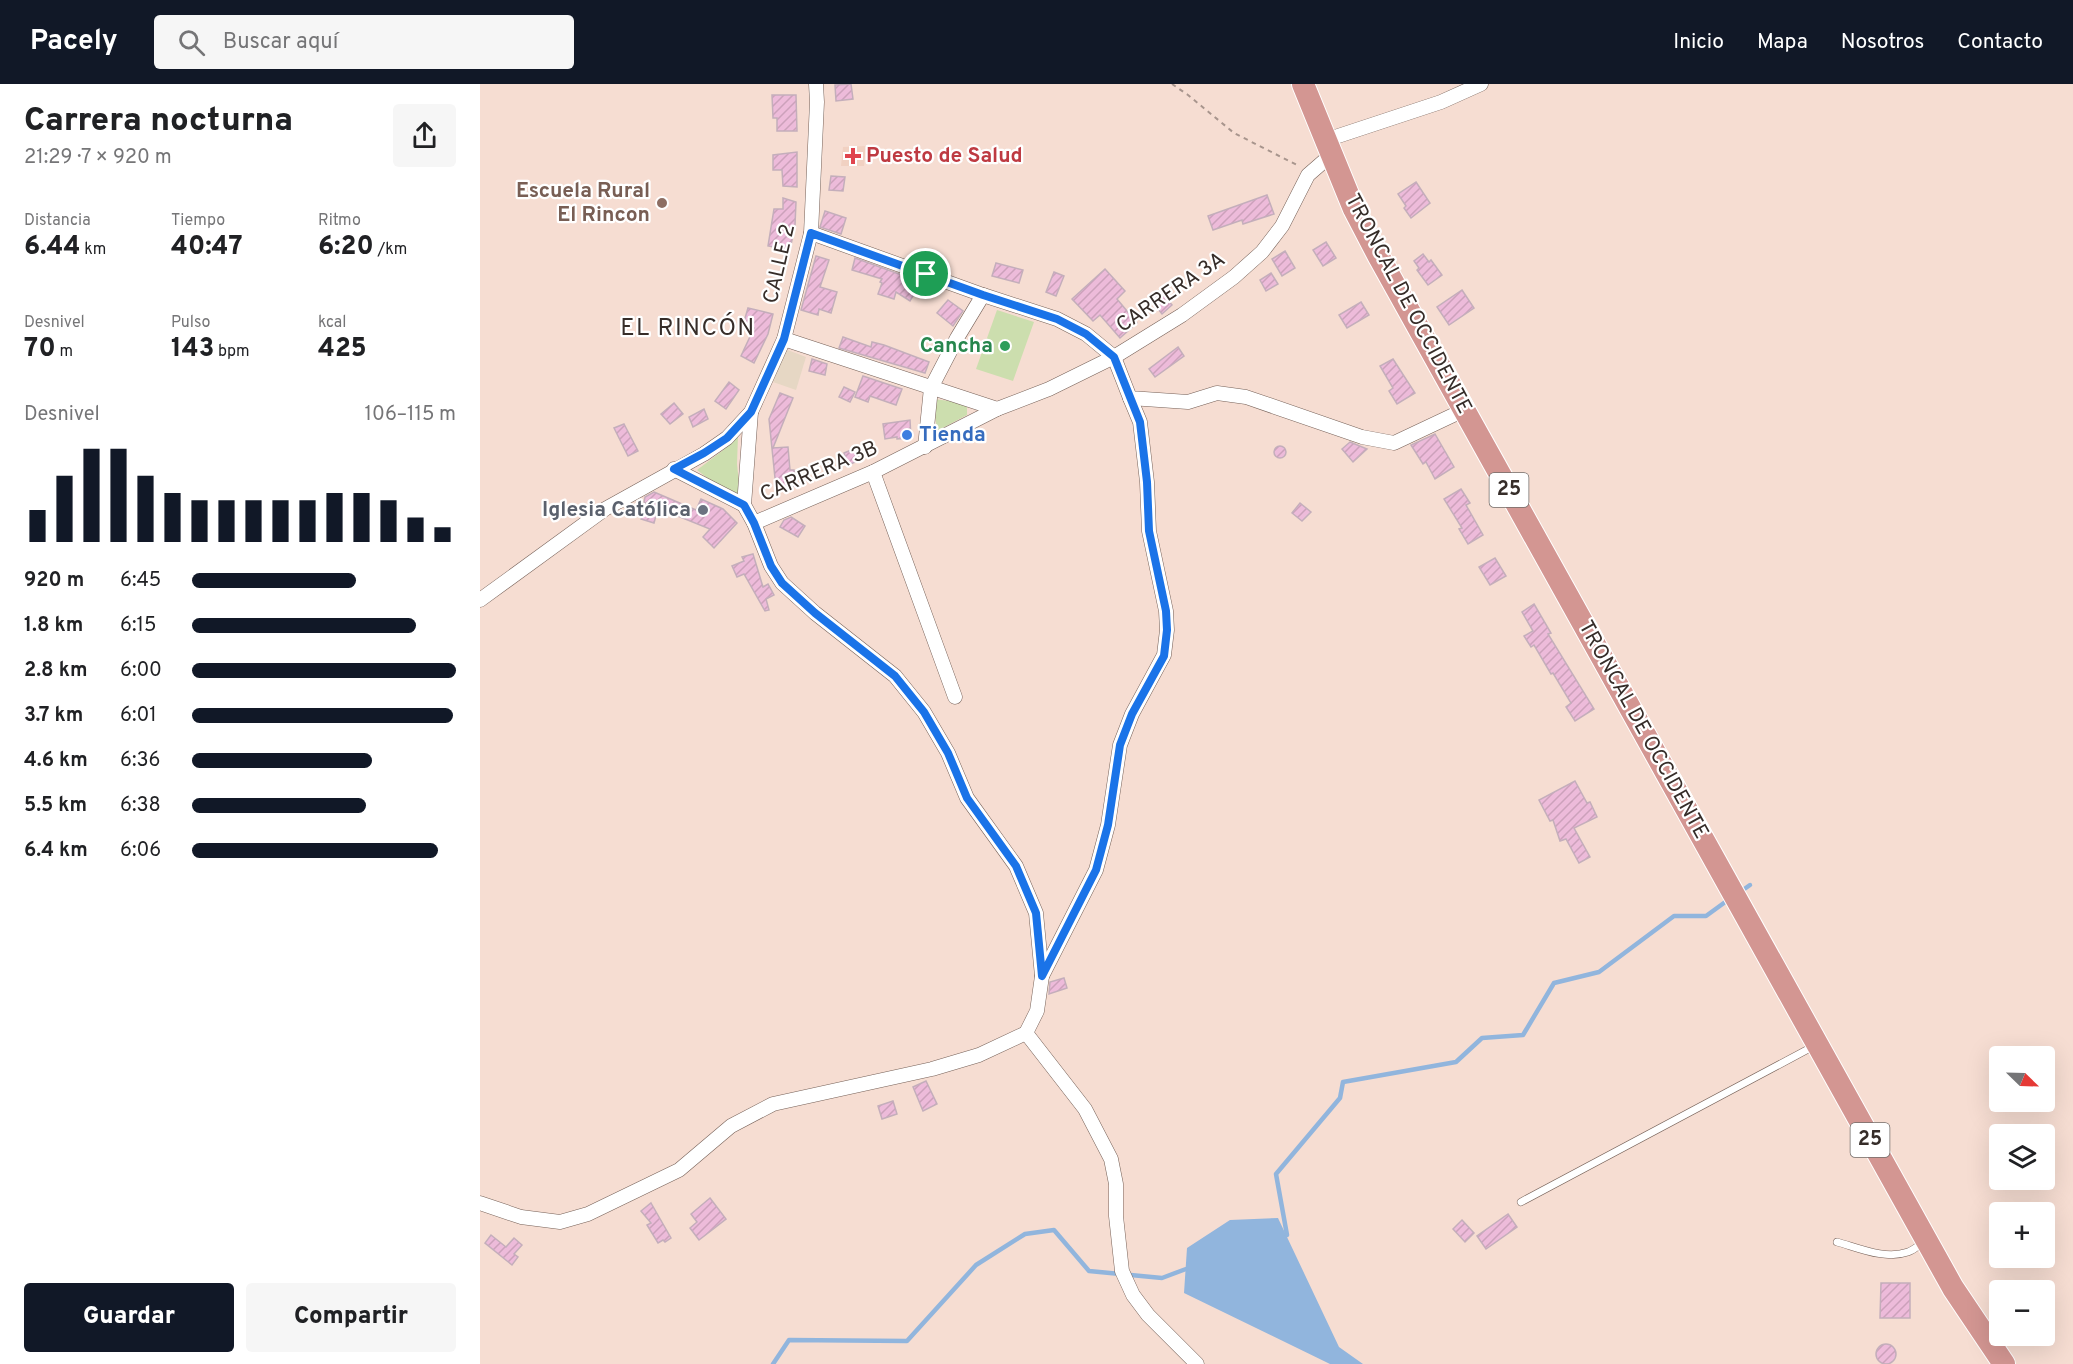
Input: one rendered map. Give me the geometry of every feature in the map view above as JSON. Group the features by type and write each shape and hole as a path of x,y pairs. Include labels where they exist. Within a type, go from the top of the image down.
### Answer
{"highway":[{"name":"TRONCAL DE OCCIDENTE","path":"1303,84 1354,209 1374,247 1744,910 1816,1045 1926,1240 1979,1329 2004,1364"}],"street":[{"name":"CALLE 2","path":"480,600 605,509 727,438 751,412 784,339 811,233 817,113 816,84"},
{"path":"1328,148 1480,84"},
{"name":"CARRERA 3A","path":"997,409 1049,388 1114,357 1182,315 1234,277 1262,252 1282,226 1308,175 1328,148"},
{"path":"480,1203 521,1216 560,1222 588,1214 679,1170 731,1126 773,1104 932,1069 979,1055 1026,1033 1037,1011 1042,976 1096,870 1108,825 1120,745 1132,714 1164,656 1167,630 1166,611 1149,531 1147,482 1140,422 1114,357 1086,334 1057,319 811,233"},
{"path":"925,447 931,388 983,295"},
{"path":"784,339 997,409"},
{"path":"1130,398 1188,402 1217,393 1246,397 1362,437 1394,443 1464,410"},
{"name":"CARRERA 3B","path":"754,523 873,472 997,409"},
{"path":"744,505 751,412"},
{"name":"CARRERA 3B","path":"674,469 744,505 754,523 771,566 782,583 815,613 895,676 924,712 948,753 967,798 1016,866 1036,913 1042,976"},
{"path":"873,472 955,697"},
{"path":"1026,1033 1085,1109 1112,1159 1122,1271 1132,1294 1148,1315 1197,1364"}],"lane":[{"path":"1521,1202 1816,1045"},
{"path":"1837,1242 1892,1255 1910,1252 1926,1240"}],"path":[{"path":"1172,84 1234,133 1295,164 1308,175"}],"shaded area":[{"name":"Puesto de Salud","path":"866,146 864,166 841,166 843,147"},
{"path":"785,349 806,357 796,390 773,382"}],"green space":[{"name":"Cancha","path":"997,310 1034,322 1013,381 976,369"},
{"path":"933,399 967,403 967,415 937,431"},
{"path":"738,436 737,464 741,500 720,488 697,470"}],"water":[{"path":"1278,1218 1339,1347 1363,1364 1330,1364 1184,1293 1187,1248 1230,1220"}],"building":[{"path":"851,84 853,99 836,101 835,85"},
{"path":"772,95 796,95 797,131 777,131 777,118 773,118"},
{"path":"797,152 797,187 783,186 782,170 773,170 773,155"},
{"path":"831,176 845,177 843,191 829,190"},
{"path":"1416,182 1430,203 1411,218 1398,194"},
{"path":"1267,195 1274,214 1243,224 1242,220 1213,230 1208,216"},
{"path":"783,198 796,202 795,225 790,250 768,246 774,209 783,209"},
{"path":"825,211 846,218 841,234 820,227"},
{"path":"1326,242 1336,258 1323,266 1313,250"},
{"path":"1285,251 1295,268 1282,276 1272,259"},
{"path":"1423,254 1429,262 1431,260 1442,275 1428,285 1417,270 1419,268 1414,261"},
{"path":"816,256 829,260 820,287 837,292 831,313 819,309 818,315 801,310"},
{"path":"855,258 921,282 910,301 896,292 894,299 878,294 882,279 852,270"},
{"path":"996,263 1023,270 1019,283 992,276"},
{"path":"1105,269 1125,291 1117,299 1137,323 1120,338 1100,315 1093,321 1072,299"},
{"path":"1054,272 1064,276 1056,296 1046,292"},
{"path":"1271,273 1278,284 1266,291 1260,280"},
{"path":"1462,290 1474,308 1449,325 1437,307"},
{"path":"1161,292 1172,305 1162,314 1151,300"},
{"path":"948,300 963,311 953,326 937,313"},
{"path":"1361,302 1369,315 1347,328 1339,315"},
{"path":"748,308 773,314 768,334 754,363 741,356 754,328 743,325"},
{"path":"843,337 871,347 872,342 884,345 929,362 925,373 839,348"},
{"path":"1178,347 1184,356 1155,377 1149,369"},
{"path":"812,359 827,364 825,375 809,371"},
{"path":"1393,359 1415,393 1397,404 1389,391 1393,388 1380,366"},
{"path":"863,376 902,389 896,405 870,396 868,402 855,397"},
{"path":"729,382 739,390 726,409 715,401"},
{"path":"844,387 855,392 850,402 839,397"},
{"path":"780,393 793,398 773,448 788,447 790,470 794,470 796,486 776,488 769,419"},
{"path":"674,403 683,414 670,424 661,414"},
{"path":"704,409 708,419 693,427 689,417"},
{"path":"910,420 911,438 885,439 883,424"},
{"path":"624,424 638,451 628,456 614,428"},
{"path":"1435,434 1454,467 1435,479 1426,462 1423,464 1411,445"},
{"path":"1350,442 1367,449 1353,462 1342,449"},
{"path":"1282,446 1285,447 1285,457 1278,458 1275,457 1274,450 1275,447"},
{"path":"856,448 860,460 848,465 844,453"},
{"path":"1461,489 1470,503 1466,505 1483,535 1468,544 1459,529 1462,528 1444,499"},
{"path":"654,492 696,510 701,499 723,509 737,523 714,548 703,537 710,529 658,508 654,523 641,519 646,503 644,502 645,497"},
{"path":"1300,503 1311,512 1302,521 1292,513"},
{"path":"791,517 805,526 798,537 780,527 784,520"},
{"path":"753,554 763,587 768,584 774,595 766,599 769,610 765,611 744,574 737,577 732,566 744,561 742,557"},
{"path":"1495,558 1506,576 1490,585 1479,567"},
{"path":"1534,604 1551,633 1548,634 1594,709 1575,721 1566,707 1571,703 1553,673 1551,674 1534,645 1531,647 1524,636 1533,631 1522,612"},
{"path":"1575,781 1587,803 1590,802 1597,817 1574,828 1590,857 1579,863 1566,839 1560,841 1553,820 1550,821 1539,800"},
{"path":"1064,978 1067,988 1049,994 1050,982"},
{"path":"926,1081 937,1104 923,1111 913,1087"},
{"path":"893,1101 897,1114 882,1119 878,1106"},
{"path":"710,1198 726,1219 699,1240 690,1228 697,1222 691,1214"},
{"path":"651,1203 671,1238 665,1242 663,1240 658,1243 647,1225 651,1223 641,1211"},
{"path":"1508,1214 1517,1227 1486,1249 1477,1236"},
{"path":"1462,1220 1474,1233 1465,1242 1453,1229"},
{"path":"491,1235 506,1247 514,1238 522,1245 514,1254 518,1257 512,1265 485,1243"},
{"path":"1881,1283 1910,1283 1910,1318 1880,1318"},
{"path":"1886,1344 1893,1347 1896,1354 1893,1361 1886,1364 1879,1361 1876,1354 1879,1347"}],"waterway":[{"path":"1740,892 1750,885"},
{"path":"1287,1235 1276,1174 1340,1098 1343,1082 1456,1062 1482,1038 1523,1035 1554,983 1599,972 1674,916 1706,916 1728,900"},
{"path":"773,1364 789,1340 907,1341 976,1265 1025,1234 1054,1230 1089,1271 1162,1278 1186,1269"}],"place":[{"name":"Puesto de Salud","path":"853,156"},
{"name":"Escuela Rural El Rincon","path":"662,203"},
{"name":"Cancha","path":"1005,346"},
{"name":"Tienda","path":"907,435"},
{"name":"Iglesia Católica","path":"703,510"}],"district":[{"name":"EL RINCÓN","path":"688,329"}],"route":[{"path":"811,233 926,274 1057,319 1086,334 1114,357 1140,422 1147,482 1149,531 1166,611 1167,630 1164,656 1132,714 1120,745 1110,797 1108,825 1096,870 1042,976 1036,913 1016,866 967,798 948,753 924,712 895,676 815,613 782,583 771,566 754,523 744,505 674,469 727,438 751,412 784,339 811,233"}]}
